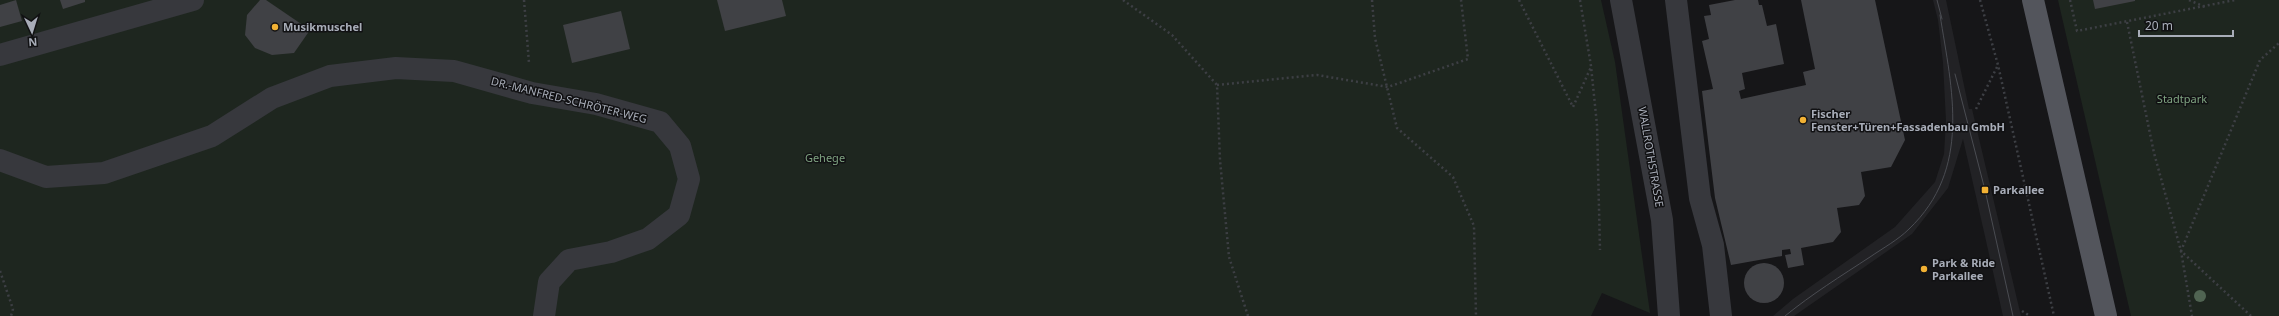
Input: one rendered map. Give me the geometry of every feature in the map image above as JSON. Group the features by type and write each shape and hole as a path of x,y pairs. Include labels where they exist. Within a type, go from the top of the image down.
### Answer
{"main road":[{"path":"2033,0 2106,316"}],"street":[{"path":"0,55 193,0"},
{"name":"WALLROTHSTRASSE","path":"1621,0 1662,220 1669,316"},
{"path":"1676,0 1700,198 1713,245 1721,316"},
{"name":"DR.-MANFRED-SCHRÖTER-WEG","path":"0,160 46,177 104,172 212,136 272,98 330,76 396,68 454,70 532,93 596,104 660,122 680,146 689,179 679,215 648,239 611,252 569,260 549,282 544,316"}],"path":[{"path":"524,0 532,93"},
{"path":"1123,0 1172,35 1217,85 1220,160 1229,257 1248,316"},
{"path":"1372,0 1375,38 1397,128 1453,177 1474,226 1476,316"},
{"path":"1217,85 1317,75 1388,87 1468,59 1461,0"},
{"path":"1519,0 1573,107 1591,66"},
{"path":"1580,0 1591,66 1597,125 1600,250"},
{"path":"1980,0 1998,65 2054,316"},
{"path":"2070,0 2077,31 2235,0"},
{"path":"2189,0 2205,7"},
{"path":"2127,22 2154,153 2181,251 2192,316"},
{"path":"2181,251 2260,60 2279,43"},
{"path":"1976,109 1998,65"},
{"path":"2181,251 2251,316"},
{"path":"0,271 13,309 11,316"},
{"path":"2022,311 2030,316"}],"shaded area":[{"path":"1933,0 1946,0 1969,109 1972,109 2021,316 2003,316 1963,139 1948,188 1912,234 1794,316 1773,316 1793,299 1895,227 1935,182 1944,154 1946,121 1943,63 1938,20"}],"green space":[{"name":"Gehege","path":"0,0 1601,0 1615,62 1650,313 1602,293 1591,316 0,316"},
{"name":"Stadtpark","path":"2058,0 2279,0 2279,316 2131,316"}],"building":[{"path":"16,0 22,21 0,27 0,5"},
{"path":"60,0 85,0 85,2 63,9"},
{"name":"Musikmuschel","path":"260,0 266,0 310,30 294,53 272,55 255,48 245,35 247,15"},
{"path":"717,0 782,0 786,16 725,31"},
{"name":"Fischer Fenster+Türen+Fassadenbau GmbH","path":"1735,0 1758,0 1759,5 1762,5 1767,26 1776,24 1784,64 1742,73 1745,89 1739,91 1741,99 1806,85 1803,72 1815,69 1801,0 1875,0 1905,140 1891,167 1861,172 1865,196 1859,205 1837,208 1841,232 1833,242 1801,248 1804,265 1788,268 1785,255 1791,254 1790,249 1782,250 1782,256 1731,265 1715,198 1702,91 1713,89 1702,41 1709,39 1704,16 1711,15 1709,5"},
{"path":"2093,0 2135,0 2135,1 2095,9"},
{"path":"621,11 630,49 572,63 563,25"},
{"path":"1768,263 1775,266 1781,272 1784,283 1783,291 1775,300 1768,303 1760,303 1753,300 1745,291 1744,279 1747,272 1756,264"}],"tram line":[{"path":"1937,0 1942,19"},
{"path":"1785,316 1816,293 1905,233 1929,206 1942,181 1950,155 1953,128 1949,72 1940,15"},
{"path":"1955,74 1985,190 2013,316"}],"place":[{"name":"Musikmuschel","path":"275,27"},
{"name":"Fischer Fenster+Türen+Fassadenbau GmbH","path":"1803,120"},
{"name":"Parkallee","path":"1985,190"},
{"name":"Park & Ride Parkallee","path":"1924,269"}]}
